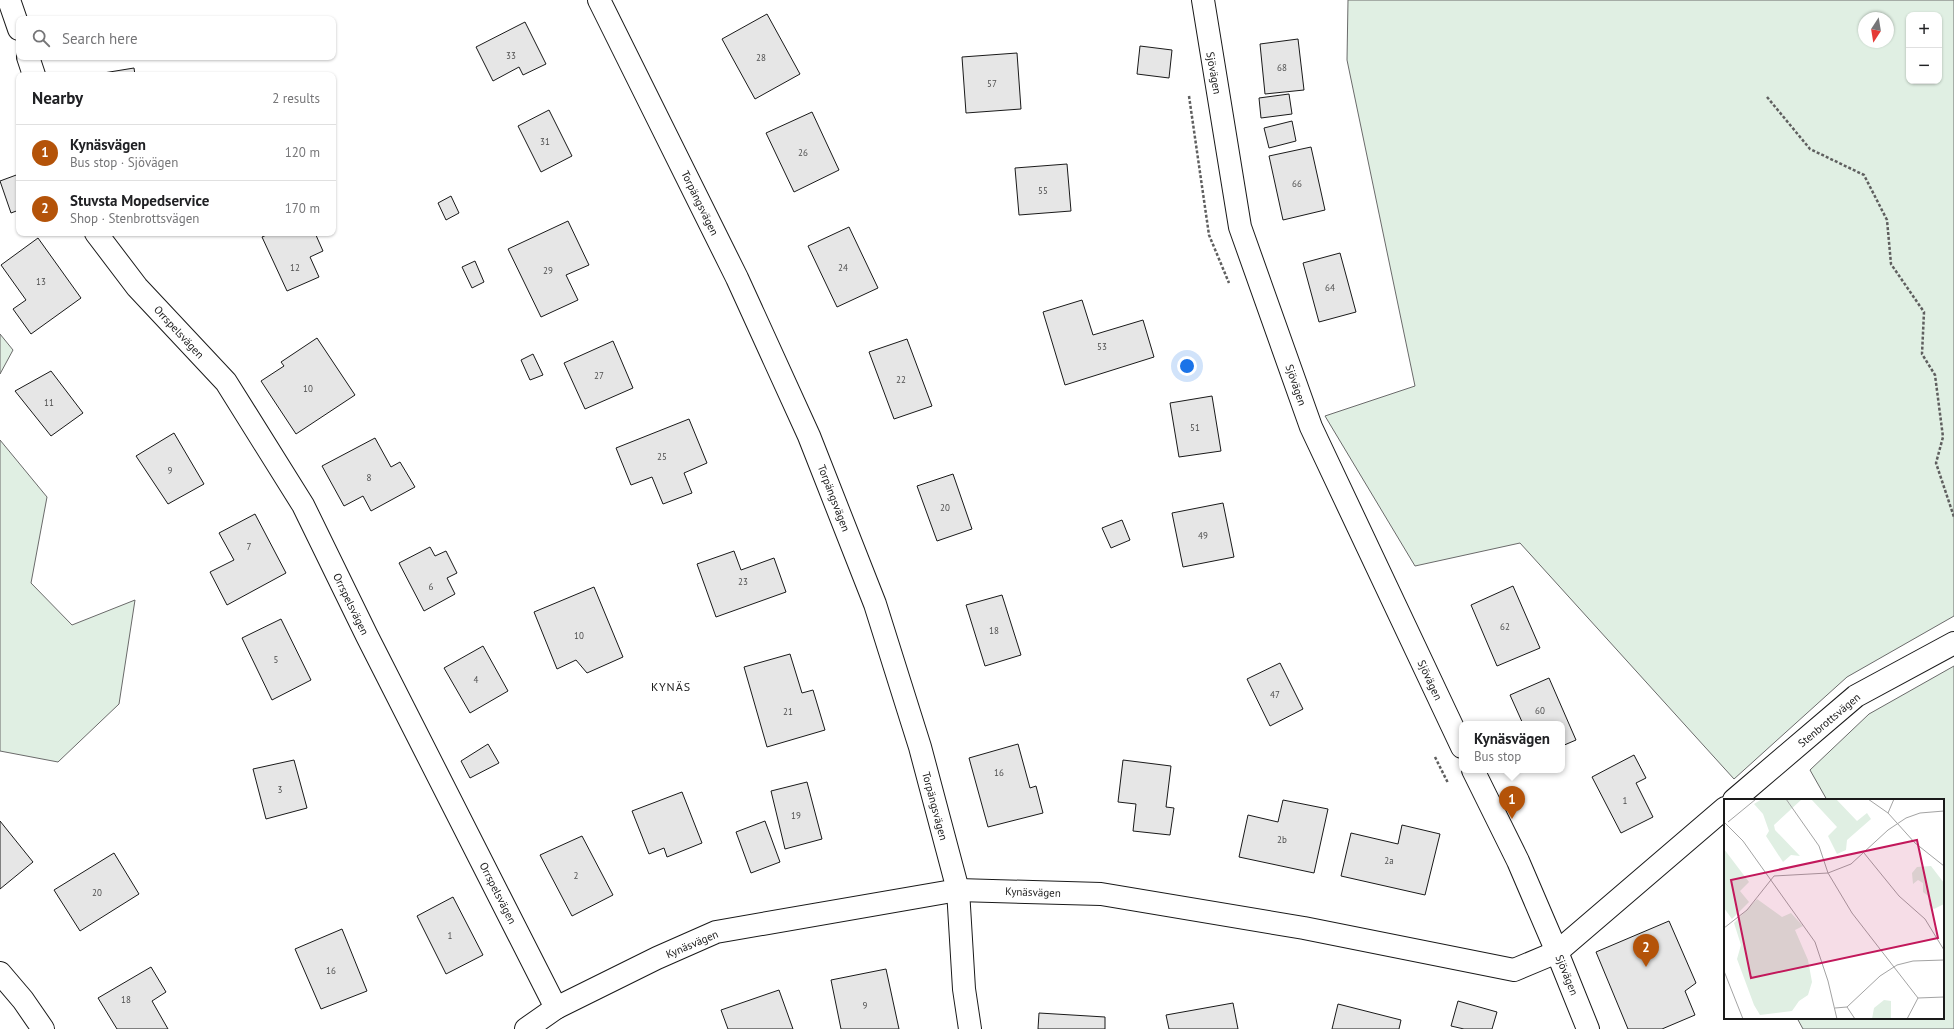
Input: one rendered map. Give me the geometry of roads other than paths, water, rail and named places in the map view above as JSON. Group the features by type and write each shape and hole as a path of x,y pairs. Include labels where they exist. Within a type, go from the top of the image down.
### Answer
{"street":[{"path":"9,0 16,20"},
{"name":"Torpängsvägen","path":"599,0 737,278 809,436 875,604 920,747 958,890 964,989 970,1029"},
{"name":"Sjövägen","path":"1203,0 1240,227 1311,427 1459,741"},
{"path":"29,60 33,72"},
{"name":"Orrspelsvägen","path":"98,236 137,287 226,382 303,505 367,636 556,1008"},
{"name":"Stenbrottsvägen","path":"1735,799 1856,696 1954,643"},
{"name":"Sjövägen","path":"1474,773 1518,861 1588,1029"},
{"path":"1557,952 1724,809"},
{"name":"Kynäsvägen","path":"526,1029 556,1008 657,958 716,932 958,890 1101,894 1304,928 1514,970 1557,952"},
{"path":"0,973 23,1000 42,1029"}],"place":[{"name":"Kynäsvägen","path":"1512,819"},
{"name":"Stuvsta Mopedservice","path":"1646,967"}],"district":[{"name":"KYNÄS","path":"671,686"}]}
